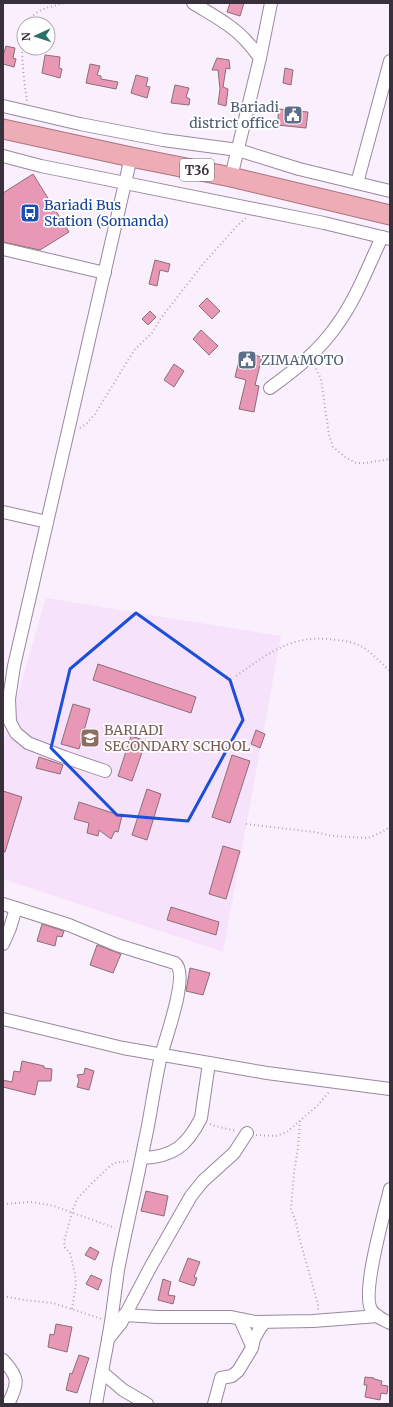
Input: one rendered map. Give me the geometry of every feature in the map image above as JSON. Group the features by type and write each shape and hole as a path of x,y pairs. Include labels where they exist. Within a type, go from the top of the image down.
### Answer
{"highway":[{"name":"T36","path":"3,129 231,177 390,215"}],"street":[{"path":"193,3 225,23 239,34 260,58"},
{"path":"231,177 260,58 271,3"},
{"path":"357,183 390,61"},
{"path":"3,106 80,124 163,140 238,150 299,169 390,191"},
{"path":"3,156 41,166 386,238 355,296 337,325 316,351 294,371 270,388"},
{"path":"105,771 28,743 16,733 10,722 8,665 47,522 68,436 131,157"},
{"path":"3,250 105,273"},
{"path":"3,512 47,522"},
{"path":"3,904 69,925 117,945 178,965 179,983 175,1009 162,1055 142,1158 125,1233 96,1404"},
{"path":"3,944 16,908"},
{"path":"3,1019 123,1048 267,1074 390,1089"},
{"path":"142,1158 157,1157 167,1154 179,1148 188,1138 200,1118 209,1063"},
{"path":"108,1340 117,1329 150,1266 191,1196 202,1181 234,1153 247,1133"},
{"path":"390,1192 372,1266 368,1294 371,1311 382,1320 390,1323"},
{"path":"124,1315 158,1317 231,1317 255,1322 378,1316"},
{"path":"240,1319 252,1346"},
{"path":"214,1404 221,1378 232,1376 238,1371 252,1346 254,1339 265,1322"},
{"path":"3,1360 11,1369 16,1379 13,1394 8,1404"},
{"path":"102,1372 124,1390 147,1404"}],"path":[{"path":"32,16 47,7 65,3"},
{"path":"23,56 28,112"},
{"path":"68,436 87,423 95,414 136,349 152,333 161,318 203,264 237,226 256,210"},
{"path":"308,357 317,369 321,379 328,428 333,447 345,457 356,463 390,459"},
{"path":"236,676 269,653 283,646 300,640 316,638 350,642 367,650 390,671"},
{"path":"246,824 314,832 333,836 368,838 389,829"},
{"path":"200,1118 215,1126 260,1136 276,1136 287,1132 300,1121 318,1105 338,1082"},
{"path":"300,1121 294,1172 292,1209 318,1304 318,1320"},
{"path":"72,1309 76,1284 75,1274 70,1253 65,1248 64,1242 77,1199 96,1178 114,1163 142,1158"},
{"path":"3,1204 32,1202 54,1206 113,1227 125,1233"},
{"path":"3,1297 53,1303 111,1322"}],"highlighted area":[{"path":"136,613 230,680 243,720 188,821 117,815 51,748 70,669"}],"shaded area":[{"path":"46,598 281,636 223,952 3,879 3,744"}],"building":[{"path":"230,3 244,3 240,16 227,12"},
{"path":"6,46 15,48 13,58 16,59 14,67 3,64 3,56"},
{"path":"45,56 60,57 59,68 62,69 60,78 42,73"},
{"path":"217,58 229,60 230,69 226,68 223,87 228,89 226,106 218,104 220,89 218,70 212,70"},
{"path":"90,64 100,66 97,75 101,76 101,79 118,82 116,89 86,83"},
{"path":"285,68 293,70 291,85 283,83"},
{"path":"136,75 148,78 146,86 150,87 147,98 131,93"},
{"path":"175,85 189,88 186,97 190,99 189,105 171,103"},
{"path":"279,109 308,112 306,128 277,125"},
{"name":"Bariadi Bus Station (Somanda)","path":"33,174 69,232 40,250 3,242 3,193"},
{"path":"155,260 170,264 168,272 160,270 157,286 149,284"},
{"path":"207,298 220,311 212,319 199,306"},
{"path":"150,311 156,317 148,325 142,319"},
{"path":"201,330 218,346 209,355 193,339"},
{"path":"241,352 262,357 255,385 259,386 254,412 239,409 246,380 235,377"},
{"path":"174,364 184,371 174,387 164,380"},
{"path":"98,664 196,697 191,713 93,680"},
{"path":"73,704 90,709 79,749 61,744"},
{"path":"256,730 265,734 260,748 251,744"},
{"path":"131,736 146,741 132,781 118,776"},
{"path":"232,755 250,761 230,823 212,817"},
{"path":"39,757 63,765 60,774 36,768"},
{"path":"147,789 161,794 147,840 132,835"},
{"path":"3,791 22,797 5,852 3,852"},
{"path":"79,802 122,816 118,832 115,831 111,839 99,830 98,836 87,833 89,823 74,819"},
{"path":"223,846 240,851 226,899 209,894"},
{"path":"171,907 219,922 216,935 167,920"},
{"path":"42,924 64,931 62,937 57,936 55,946 37,941"},
{"path":"97,945 121,954 113,973 90,965"},
{"path":"190,968 210,973 203,995 186,991"},
{"path":"22,1061 52,1069 51,1081 38,1081 35,1095 3,1087 3,1080 12,1082 14,1071 20,1072"},
{"path":"85,1068 94,1071 89,1090 77,1087 79,1080 77,1075 84,1074"},
{"path":"146,1191 168,1196 164,1216 141,1211"},
{"path":"90,1247 99,1252 95,1260 85,1255"},
{"path":"188,1258 200,1262 194,1277 197,1278 194,1286 179,1281"},
{"path":"91,1275 102,1280 98,1290 86,1284"},
{"path":"163,1279 171,1282 168,1295 175,1296 173,1304 158,1300"},
{"path":"56,1324 72,1327 67,1352 48,1347 50,1334 54,1335"},
{"path":"79,1355 89,1358 77,1393 66,1390 70,1373 72,1374"},
{"path":"365,1377 382,1381 381,1385 388,1386 387,1394 381,1393 380,1400 365,1397 367,1385 364,1385"}],"place":[{"name":"Bariadi district office","path":"293,115"},
{"name":"Bariadi Bus Station (Somanda)","path":"30,213"},
{"name":"ZIMAMOTO","path":"247,360"},
{"name":"BARIADI SECONDARY SCHOOL","path":"90,738"}]}
